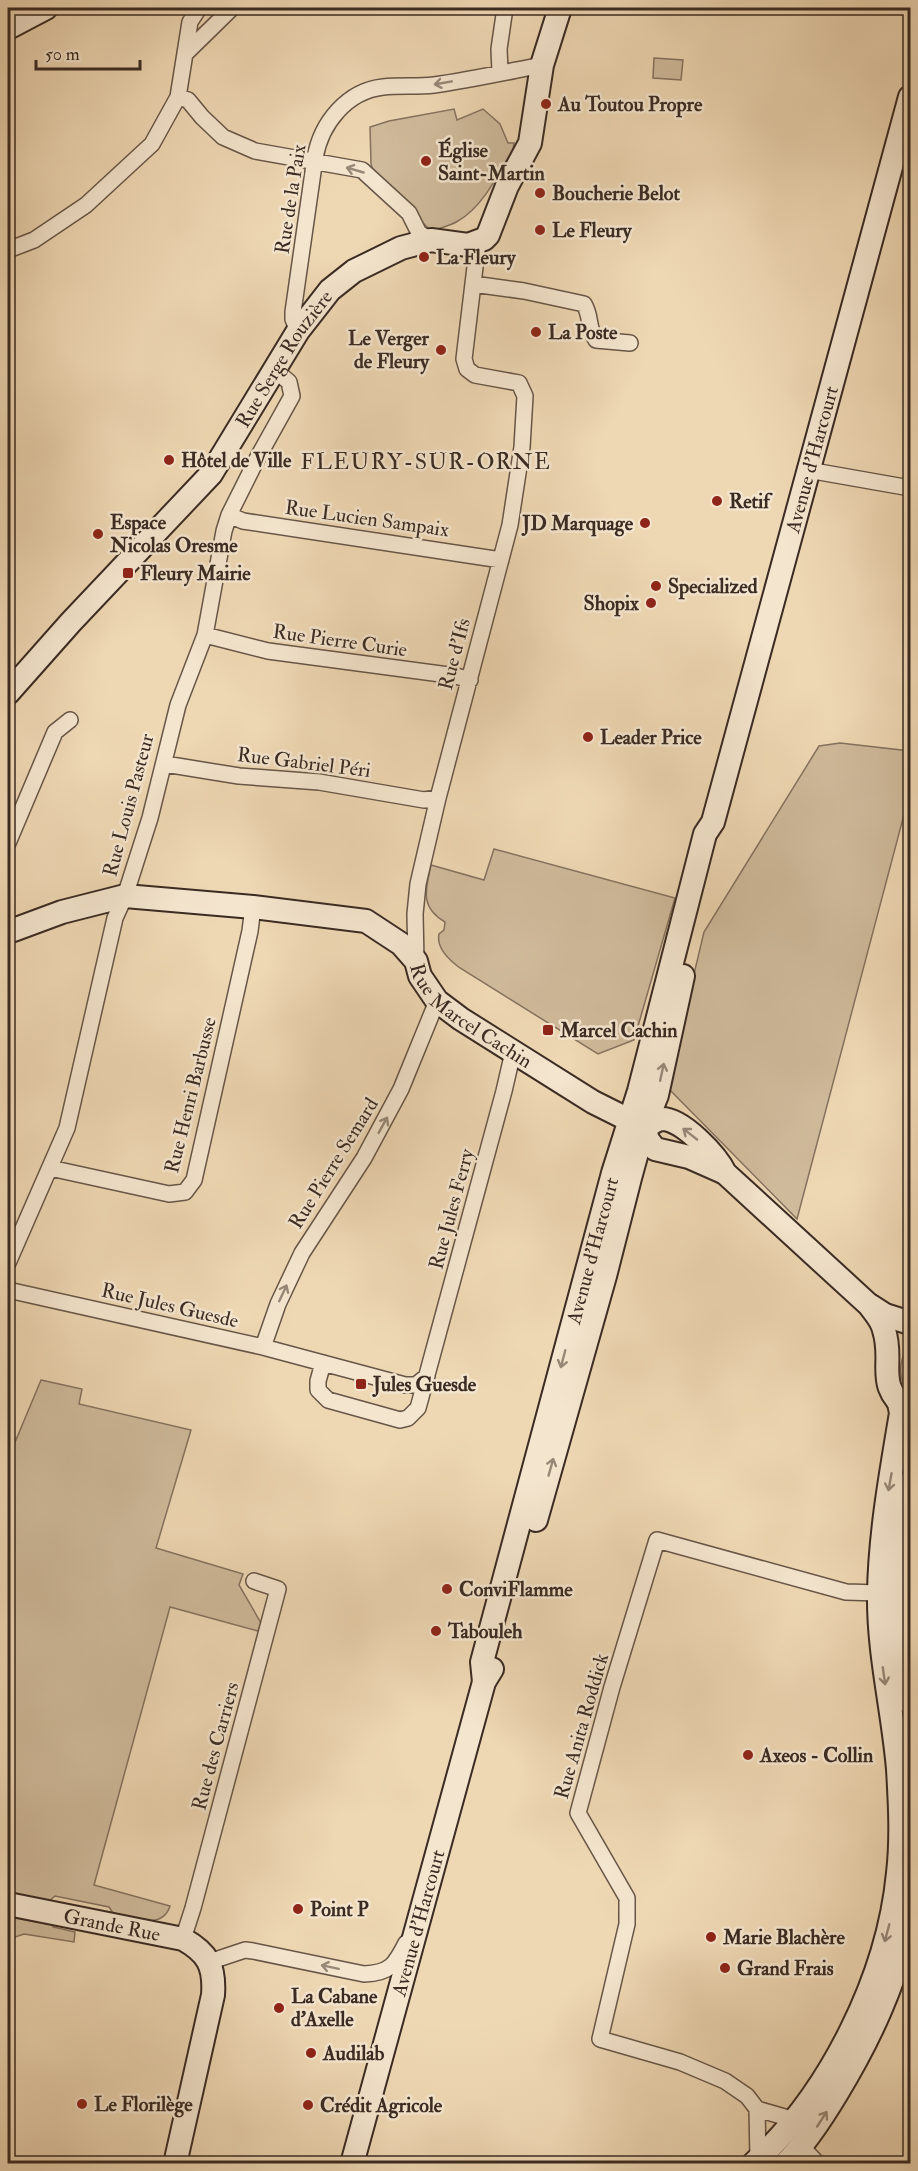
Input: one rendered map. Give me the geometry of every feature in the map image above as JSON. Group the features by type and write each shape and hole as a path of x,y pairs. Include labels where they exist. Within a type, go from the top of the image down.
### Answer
{"street":[{"path":"8,28 46,8"},
{"path":"8,250 34,240 86,205 152,144 178,97 190,22 199,8"},
{"path":"185,54 232,8"},
{"path":"500,72 499,49 505,8"},
{"path":"178,97 188,100 223,137 255,152 362,170 409,213 419,233 431,240 468,245 488,235 507,186 527,152 532,135 542,65 560,8"},
{"name":"Rue de la Paix","path":"298,331 293,312 315,161 321,135 328,121 354,96 381,87 433,85 542,65"},
{"name":"Avenue d'Harcourt","path":"352,2163 483,1682 482,1662 613,1173 637,1124 657,1095 714,835 713,822 910,98"},
{"name":"Rue Serge Rouzière","path":"8,693 71,622 205,482 219,464 298,331 324,297 348,275 382,256 431,240"},
{"path":"478,242 473,284 524,291 584,304 589,314 590,329 596,340 630,343"},
{"name":"Rue d'Ifs","path":"416,961 415,914 418,884 438,798 510,525 522,447 525,396 519,383 475,375 467,369 464,359 473,284"},
{"name":"Rue Louis Pasteur","path":"8,1263 67,1128 115,918 125,896 165,764 169,734 178,705 206,636 224,531 229,515 292,396 290,382 275,370"},
{"path":"808,470 910,488"},
{"name":"Rue Lucien Sampaix","path":"229,515 243,521 501,560"},
{"name":"Rue Pierre Curie","path":"206,636 268,651 456,676 470,680"},
{"path":"8,843 55,732 70,720"},
{"name":"Rue Gabriel Péri","path":"165,764 239,776 319,782 424,800 438,798"},
{"name":"Rue Marcel Cachin","path":"8,932 62,912 125,896 252,907 366,921 401,944 416,961 420,976 437,1001 593,1102 637,1124"},
{"name":"Rue Henri Barbusse","path":"50,1168 169,1194 185,1192 195,1180 248,943 252,907"},
{"name":"Rue Pierre Semard","path":"263,1347 274,1314 302,1253 364,1158 393,1106 437,1001"},
{"name":"Rue Jules Ferry","path":"427,1376 513,1052"},
{"path":"637,1124 655,1149 667,1154 689,1157 725,1173 869,1305 910,1324 894,1341 887,1357"},
{"name":"Avenue d'Harcourt","path":"483,1682 494,1667 605,1276 637,1124"},
{"name":"Rue Jules Guesde","path":"8,1290 263,1347 405,1385 416,1385 427,1376"},
{"path":"756,2161 776,2143 803,2110 841,2049 862,2006 882,1952 891,1919 898,1873 898,1771 893,1724 884,1678 879,1593 882,1533 901,1413 905,1408 890,1390 883,1326 869,1305"},
{"path":"323,1363 318,1381 318,1390 322,1396 328,1400 400,1420 408,1418 418,1408 427,1376"},
{"path":"910,1482 899,1586 900,1635 910,1703"},
{"name":"Rue Anita Roddick","path":"795,2120 757,2109 747,2096 725,2081 680,2062 600,2039 627,1924 627,1898 578,1813 612,1688 657,1540 846,1592 879,1593"},
{"name":"Rue des Carriers","path":"183,1940 278,1589 254,1581"},
{"name":"Grande Rue","path":"8,1904 183,1940 194,1945 209,1962"},
{"path":"174,2163 213,1995 214,1981 209,1962 245,1950 364,1974 387,1970 397,1959 417,1921"},
{"path":"784,2163 820,2123 858,2059 872,2032 898,1968 910,1924"},
{"path":"756,2161 757,2109"},
{"path":"801,2146 818,2163"}],"shaded area":[{"path":"654,58 683,60 681,80 653,78"},
{"path":"454,109 457,120 483,109 500,124 508,143 514,143 513,149 490,189 467,215 455,223 431,231 374,174 371,164 370,127 389,121"},
{"path":"840,743 910,751 910,792 797,1219 667,1087 704,932 819,746"},
{"path":"494,849 675,898 634,1040 598,1054 460,968 444,953 439,944 439,934 444,930 445,922 431,910 426,897 431,865 484,880"},
{"path":"910,1344 910,1394 901,1376 901,1363"},
{"path":"41,1380 82,1389 79,1404 191,1430 156,1548 243,1574 239,1585 261,1623 258,1631 170,1607 94,1885 170,1906 166,1914 154,1920 129,1917 113,1913 109,1907 55,1896 49,1901 8,1893 8,1448 13,1447"},
{"path":"8,1918 53,1925 53,1927 75,1932 74,1942 24,1934 15,1937 11,1948 8,1947"}],"place":[{"name":"Au Toutou Propre","path":"546,104"},
{"name":"Église Saint-Martin","path":"426,161"},
{"name":"Boucherie Belot","path":"540,193"},
{"name":"Le Fleury","path":"540,230"},
{"name":"La Fleury","path":"424,257"},
{"name":"La Poste","path":"536,332"},
{"name":"Le Verger de Fleury","path":"441,350"},
{"name":"Hôtel de Ville","path":"169,460"},
{"name":"Retif","path":"717,501"},
{"name":"JD Marquage","path":"645,523"},
{"name":"Espace Nicolas Oresme","path":"98,534"},
{"name":"Fleury Mairie","path":"128,573"},
{"name":"Specialized","path":"656,586"},
{"name":"Shopix","path":"651,603"},
{"name":"Leader Price","path":"588,737"},
{"name":"Marcel Cachin","path":"548,1030"},
{"name":"Jules Guesde","path":"361,1384"},
{"name":"ConviFlamme","path":"447,1589"},
{"name":"Tabouleh","path":"436,1631"},
{"name":"Axeos - Collin","path":"748,1755"},
{"name":"Point P","path":"298,1909"},
{"name":"Marie Blachère","path":"711,1937"},
{"name":"Grand Frais","path":"725,1968"},
{"name":"La Cabane d'Axelle","path":"279,2008"},
{"name":"Audilab","path":"311,2053"},
{"name":"Le Florilège","path":"82,2104"},
{"name":"Crédit Agricole","path":"308,2105"}],"district":[{"name":"FLEURY-SUR-ORNE","path":"426,461"}]}
